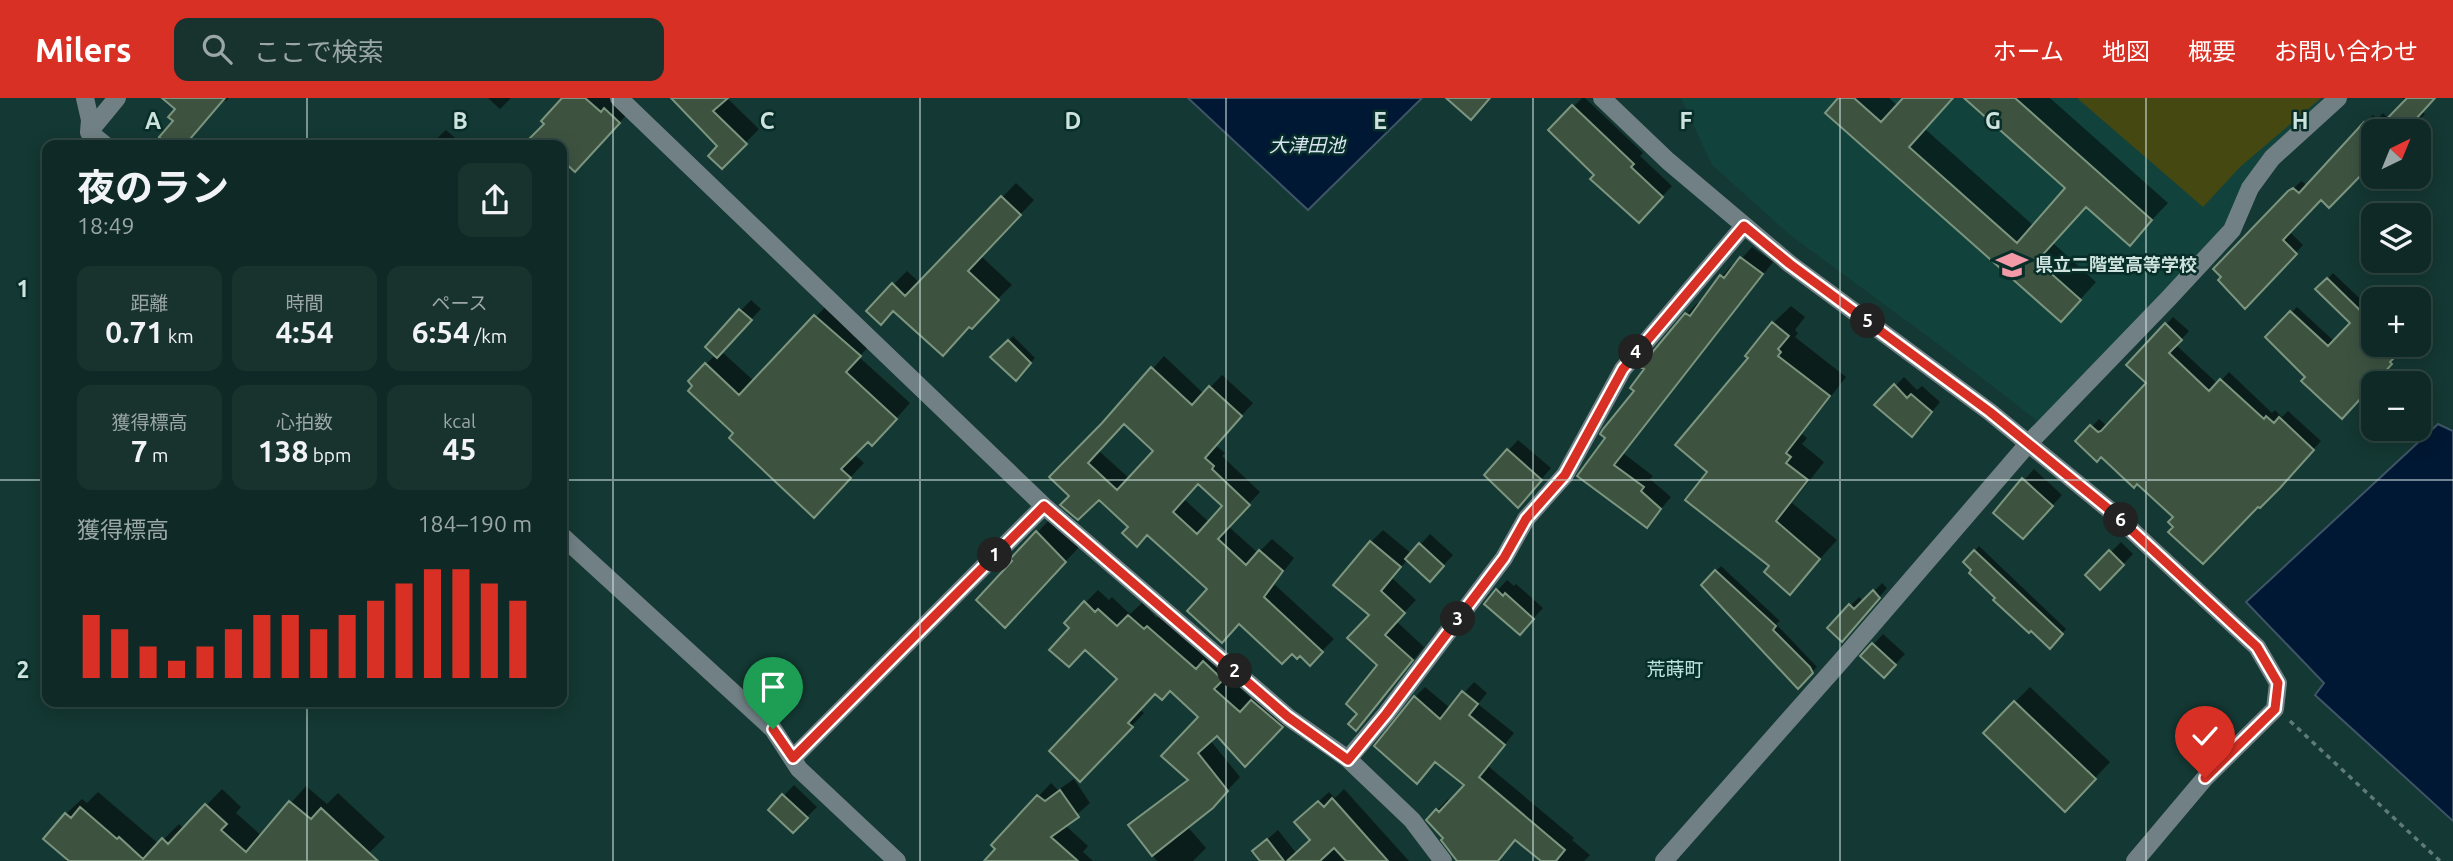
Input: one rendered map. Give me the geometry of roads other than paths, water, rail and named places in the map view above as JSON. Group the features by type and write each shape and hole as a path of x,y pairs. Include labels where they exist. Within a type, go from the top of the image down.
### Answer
{"street":[{"path":"85,98 90,120 89,132"},
{"path":"89,132 117,98"},
{"path":"619,98 1044,506 1288,717 1348,760 1412,820 1443,861"},
{"path":"1602,98 1668,161 1790,264 1990,412 2112,512 2257,647 2278,683 2275,709 2205,778 2135,861"},
{"path":"1664,861 2028,444 2232,230 2250,188 2272,158 2338,98"},
{"path":"89,132 99,140"},
{"path":"1348,760 1504,558 1526,519 1565,475 1623,369 1744,226"},
{"path":"793,758 1044,506"},
{"path":"567,541 773,729 799,769 897,861"}],"water":[{"name":"大津田池","path":"1188,98 1422,98 1308,210"},
{"path":"2438,424 2453,431 2453,821 2315,695 2324,683 2246,602 2420,441 2431,441 2431,430"}],"place":[{"name":"県立二階堂高等学校","path":"2012,265"}],"district":[{"name":"荒蒔町","path":"1675,669"}]}
